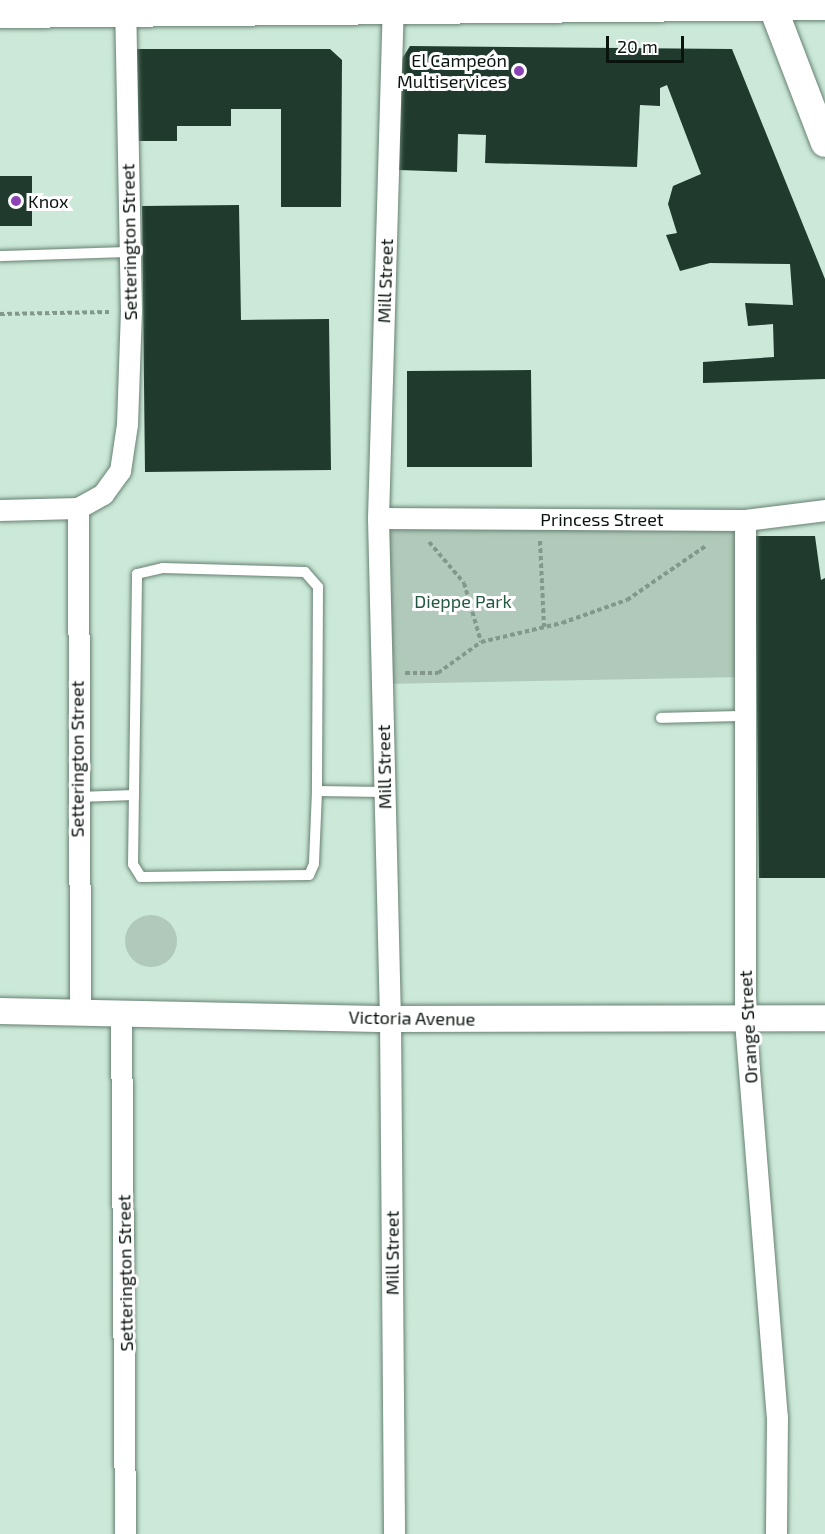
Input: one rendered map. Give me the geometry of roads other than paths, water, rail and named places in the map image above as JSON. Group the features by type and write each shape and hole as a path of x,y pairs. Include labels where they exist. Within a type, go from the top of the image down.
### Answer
{"main road":[{"path":"771,2 825,143"},
{"path":"0,14 393,6 771,2 825,6"}],"street":[{"name":"Mill Street","path":"393,6 378,518 390,1019 394,1534"},
{"name":"Setterington Street","path":"80,1010 77,798 78,508 103,494 120,471 127,424 131,312 125,11"},
{"path":"0,510 78,508"},
{"name":"Princess Street","path":"378,518 745,520 825,510"},
{"name":"Orange Street","path":"745,520 745,1021 777,1417 776,1534"},
{"name":"Victoria Avenue","path":"0,1011 80,1010 390,1019 745,1021 825,1018"},
{"name":"Setterington Street","path":"121,1011 125,1534"}],"lane":[{"path":"0,256 130,252"},
{"path":"163,568 305,572 318,587 317,791 314,864 309,875 141,877 133,864 136,574 163,568"},
{"path":"661,718 745,716"},
{"path":"317,791 384,792"},
{"path":"77,798 134,795"}],"place":[{"name":"El Campeón Multiservices","path":"519,71"},
{"name":"Knox","path":"16,201"}],"park label":[{"name":"Dieppe Park","path":"463,601"}]}
